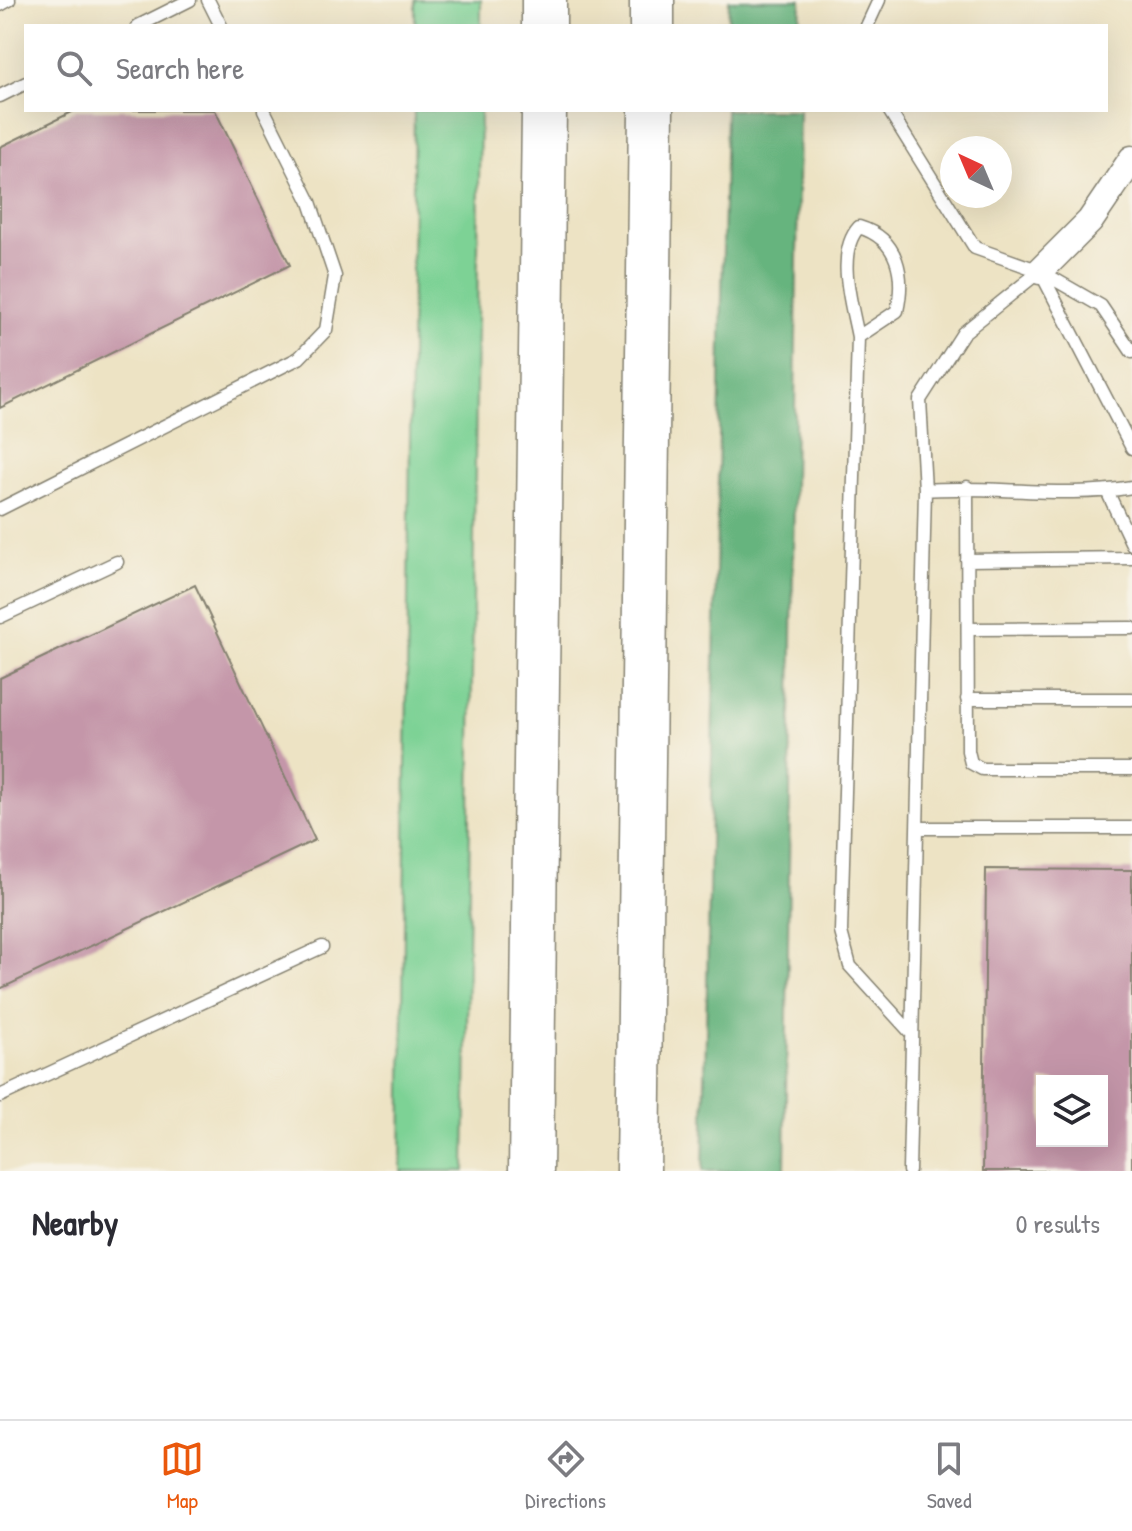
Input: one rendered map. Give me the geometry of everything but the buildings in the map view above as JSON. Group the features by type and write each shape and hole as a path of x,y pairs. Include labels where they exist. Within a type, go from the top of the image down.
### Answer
{"highway":[{"path":"544,0 544,24"},
{"path":"652,0 652,24"},
{"path":"531,1171 544,112"},
{"path":"638,1171 651,112"}],"street":[{"path":"1040,271 1090,221 1132,159"}],"lane":[{"path":"0,5 9,0"},
{"path":"142,24 190,0"},
{"path":"208,0 220,24"},
{"path":"868,24 879,0"},
{"path":"0,96 24,84"},
{"path":"0,509 299,358 326,330 335,276 310,202 265,112"},
{"path":"890,112 975,248 1040,271 1101,306 1132,352"},
{"path":"858,337 897,311 902,288 900,265 890,248 874,231 859,227 850,237 848,281 858,337 841,932 850,966 912,1034"},
{"path":"1040,271 1132,448"},
{"path":"909,1171 925,490 920,400 963,333 1040,271"},
{"path":"925,490 967,487 1107,491 1132,487"},
{"path":"967,487 967,699 971,763 982,769 1132,769"},
{"path":"1107,491 1132,544"},
{"path":"967,560 1132,558"},
{"path":"0,617 117,562"},
{"path":"968,629 1132,628"},
{"path":"967,699 1132,699"},
{"path":"917,828 1132,828"},
{"path":"0,1096 322,947"}],"green space":[{"path":"415,0 481,0 481,24 415,24"},
{"path":"729,0 801,0 800,24 728,24"},
{"path":"414,112 480,112 465,1171 401,1171"},
{"path":"726,112 799,112 785,1171 703,1171"}]}
